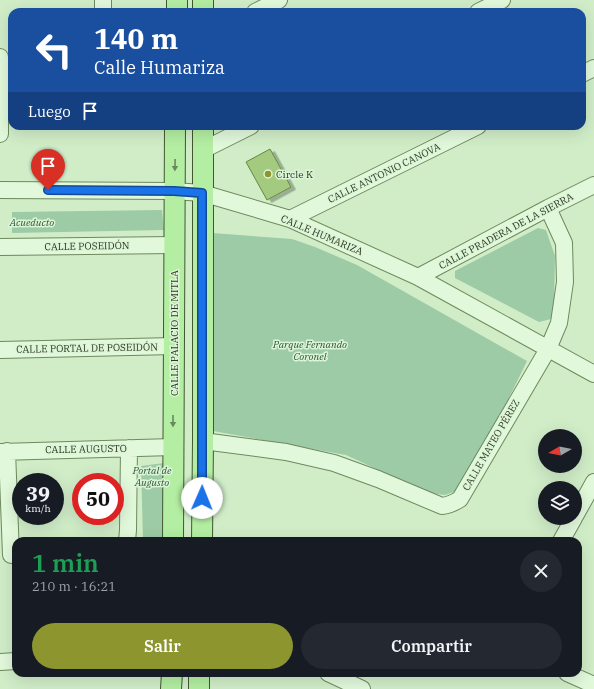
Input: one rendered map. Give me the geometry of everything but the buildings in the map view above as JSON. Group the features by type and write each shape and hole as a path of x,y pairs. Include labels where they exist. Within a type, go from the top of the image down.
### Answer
{"main road":[{"name":"CALLE PALACIO DE MITLA","path":"172,537 175,130"},
{"path":"202,130 202,537"},
{"path":"171,689 172,677"},
{"path":"198,689 199,677"}],"street":[{"path":"262,8 279,0"},
{"path":"486,8 502,0"},
{"path":"0,57 0,134"},
{"path":"202,150 243,130"},
{"name":"CALLE ANTONIO CANOVA","path":"290,219 470,130"},
{"name":"CALLE PRADERA DE LA SIERRA","path":"418,277 594,185"},
{"name":"CALLE HUMARIZA","path":"0,190 174,191 202,193 290,219 418,277 594,374"},
{"name":"CALLE MATEO PÉREZ","path":"203,441 286,452 334,463 378,479 442,506 454,503 460,499 548,349 559,323 565,282 564,243 548,208"},
{"name":"CALLE POSEIDÓN","path":"0,247 174,245"},
{"name":"CALLE PORTAL DE POSEIDÓN","path":"0,350 174,346"},
{"name":"CALLE AUGUSTO","path":"3,452 173,447"},
{"path":"127,537 129,448"},
{"path":"3,452 9,555"},
{"path":"582,504 594,482"},
{"path":"564,537 571,525"},
{"path":"0,662 12,661"},
{"path":"336,677 362,689"},
{"path":"576,677 594,685"}],"green space":[{"name":"Acueducto","path":"162,210 164,230 12,233 12,212"},
{"path":"538,228 546,230 555,256 554,308 551,319 539,322 455,278 455,271"},
{"name":"Parque Fernando Coronel","path":"212,233 292,239 315,247 357,265 527,361 470,478 459,490 445,495 429,493 346,455 213,431"},
{"name":"Portal de Augusto","path":"164,463 162,537 143,537 141,466"}],"place":[{"name":"Circle K","path":"268,174"}],"route":[{"path":"48,190 174,191 202,193 202,498"}]}
